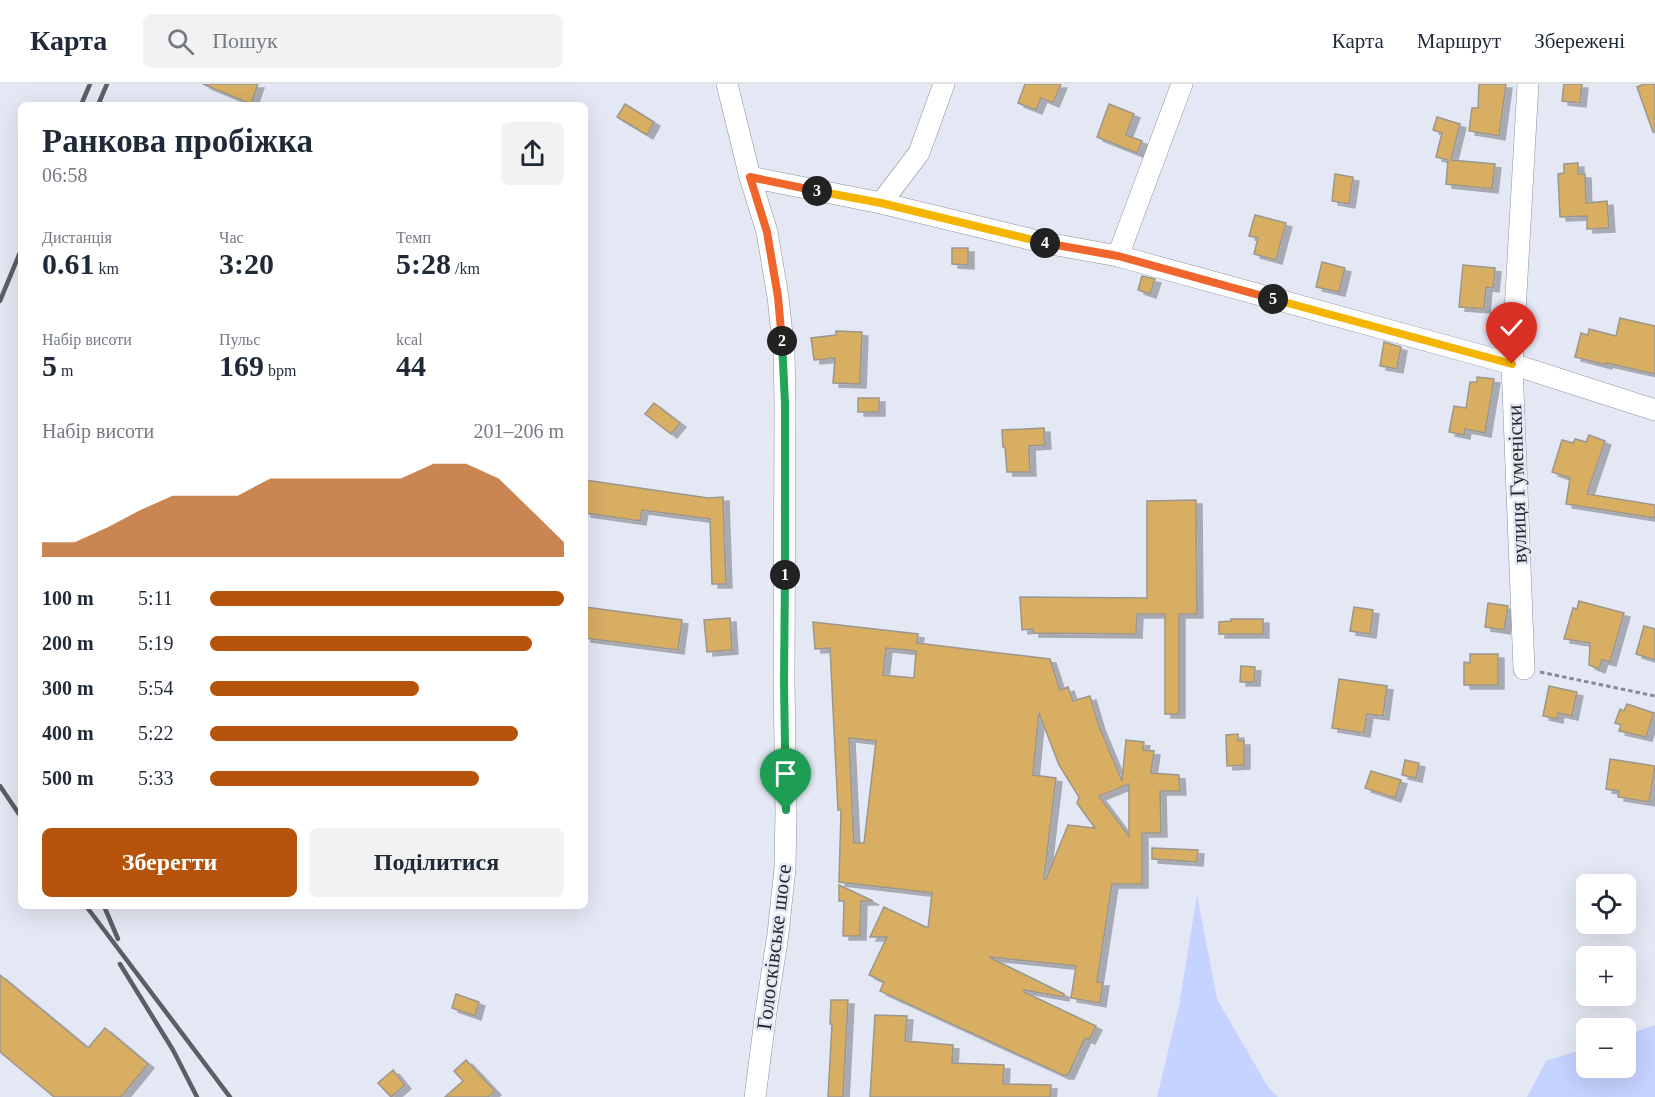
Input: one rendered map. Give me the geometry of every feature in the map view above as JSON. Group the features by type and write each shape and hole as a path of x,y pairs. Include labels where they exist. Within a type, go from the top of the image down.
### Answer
{"street":[{"name":"Голосківське шосе","path":"727,84 750,177 767,232 778,297 784,353 785,868 755,1097"},
{"path":"881,203 919,153 944,84"},
{"path":"1118,256 1182,84"},
{"name":"вулиця Гуменіски","path":"1524,669 1512,364 1528,84"},
{"path":"750,177 881,203 1047,243 1118,256 1512,364 1655,410"}],"path":[{"path":"1524,669 1655,696"}],"shaded area":[{"path":"1197,895 1217,999 1268,1087 1278,1097 1157,1097 1179,1006"},
{"path":"1655,1025 1655,1097 1527,1097 1546,1061 1576,1051 1576,1078 1636,1078 1636,1032"}],"building":[{"path":"203,84 258,84 252,102 246,102"},
{"path":"1025,84 1061,84 1053,103 1041,98 1036,110 1018,103"},
{"path":"1479,84 1506,84 1499,136 1469,131 1472,108 1478,108"},
{"path":"1564,84 1582,84 1580,103 1562,101"},
{"path":"1644,84 1655,84 1655,132 1653,132 1637,87"},
{"path":"625,104 654,122 647,135 617,117"},
{"path":"1109,104 1134,114 1126,135 1142,141 1137,153 1097,137"},
{"path":"1437,117 1460,124 1451,160 1495,164 1492,189 1446,184 1448,160 1436,157 1442,133 1433,130"},
{"path":"1578,163 1578,174 1585,174 1586,203 1607,201 1609,228 1587,229 1587,216 1560,217 1558,174 1564,173 1564,164"},
{"path":"1335,174 1353,177 1349,204 1332,201"},
{"path":"1255,215 1286,223 1276,260 1254,254 1258,238 1249,236"},
{"path":"952,248 968,248 968,265 952,264"},
{"path":"1322,262 1345,268 1339,292 1316,287"},
{"path":"1463,265 1495,268 1493,288 1486,287 1484,309 1459,307"},
{"path":"1142,276 1155,279 1150,294 1138,290"},
{"path":"1620,318 1655,326 1655,374 1575,357 1581,333 1588,335 1589,329 1616,336"},
{"path":"836,331 862,332 860,384 833,383 835,358 814,360 811,338 836,335"},
{"path":"1384,342 1401,347 1397,369 1380,366"},
{"path":"1477,377 1494,379 1485,433 1465,429 1464,435 1449,432 1454,406 1466,408 1470,382 1477,382"},
{"path":"858,398 879,398 879,412 858,412"},
{"path":"654,403 680,423 671,434 645,414"},
{"path":"1044,428 1045,445 1029,446 1030,472 1007,472 1002,430"},
{"path":"1589,435 1605,441 1587,494 1655,505 1655,518 1566,504 1570,478 1552,472 1562,440 1573,443 1575,439 1586,442"},
{"path":"588,480 708,498 723,497 726,584 712,584 710,519 642,510 640,521 588,513"},
{"path":"1196,500 1197,614 1179,614 1179,714 1165,714 1165,614 1137,614 1136,634 1033,633 1033,629 1022,630 1020,597 1147,598 1147,501"},
{"path":"1579,601 1624,613 1610,662 1602,660 1599,669 1589,665 1590,643 1564,639 1573,608 1577,609"},
{"path":"1488,603 1508,606 1504,630 1485,627"},
{"path":"588,607 682,620 678,650 588,638"},
{"path":"1354,607 1373,610 1370,634 1350,631"},
{"path":"730,618 732,650 707,652 704,620"},
{"path":"1231,619 1263,619 1263,634 1219,634 1219,622 1231,621"},
{"path":"813,622 918,634 917,643 1050,659 1060,690 1068,687 1073,701 1090,696 1099,726 1122,781 1126,740 1144,742 1143,750 1154,751 1151,773 1179,775 1180,791 1160,791 1161,833 1142,833 1142,884 1112,884 1097,982 1103,982 1100,1003 1071,998 1076,966 989,957 1064,994 1063,997 1024,990 1024,992 1096,1026 1089,1040 1085,1038 1068,1075 1063,1075 880,991 884,982 869,975 887,937 870,937 884,907 928,928 932,893 839,882 841,810 838,810 830,648 815,649","holes":["886,648 916,651 914,678 883,675","1039,713 1059,765 1079,797 1077,803 1095,828 1068,825 1046,879 1044,879 1056,778 1033,775","849,738 876,741 864,843 854,843","1129,784 1129,836 1099,796"]},
{"path":"1644,626 1655,629 1655,660 1636,654"},
{"path":"1470,654 1498,654 1498,685 1464,685 1464,662 1470,663"},
{"path":"1241,666 1255,667 1254,682 1240,682"},
{"path":"1339,679 1387,686 1383,716 1367,714 1364,733 1332,728"},
{"path":"1549,686 1577,692 1572,716 1558,713 1557,719 1543,716"},
{"path":"1627,704 1654,713 1646,737 1619,731 1621,725 1615,723 1620,709 1624,711"},
{"path":"1238,734 1238,741 1244,741 1244,765 1227,766 1226,735"},
{"path":"1610,759 1655,766 1649,802 1618,797 1619,791 1606,789"},
{"path":"1405,760 1419,763 1416,778 1402,775"},
{"path":"1371,771 1401,780 1395,798 1365,788"},
{"path":"1152,848 1198,850 1197,862 1152,859"},
{"path":"839,885 873,901 861,901 860,936 843,936 844,901 839,901"},
{"path":"0,975 88,1048 105,1028 148,1064 121,1097 54,1097 0,1052"},
{"path":"456,994 479,1002 475,1016 452,1008"},
{"path":"831,1000 848,1000 843,1097 828,1097"},
{"path":"875,1015 907,1016 905,1041 953,1045 952,1063 1004,1065 1003,1084 1051,1085 1050,1097 870,1097"},
{"path":"466,1060 495,1091 488,1097 445,1097 463,1081 454,1071"},
{"path":"393,1070 405,1085 391,1097 378,1083"}],"railway":[{"path":"82,102 90,84"},
{"path":"99,102 107,84"},
{"path":"0,301 18,257"},
{"path":"0,786 18,813"},
{"path":"88,909 230,1097"},
{"path":"105,909 118,939"},
{"path":"120,964 173,1050 197,1097"}],"route":[{"path":"786,810 784,353 778,297 767,232 750,177 881,203 1047,243 1118,256 1512,364"}]}
